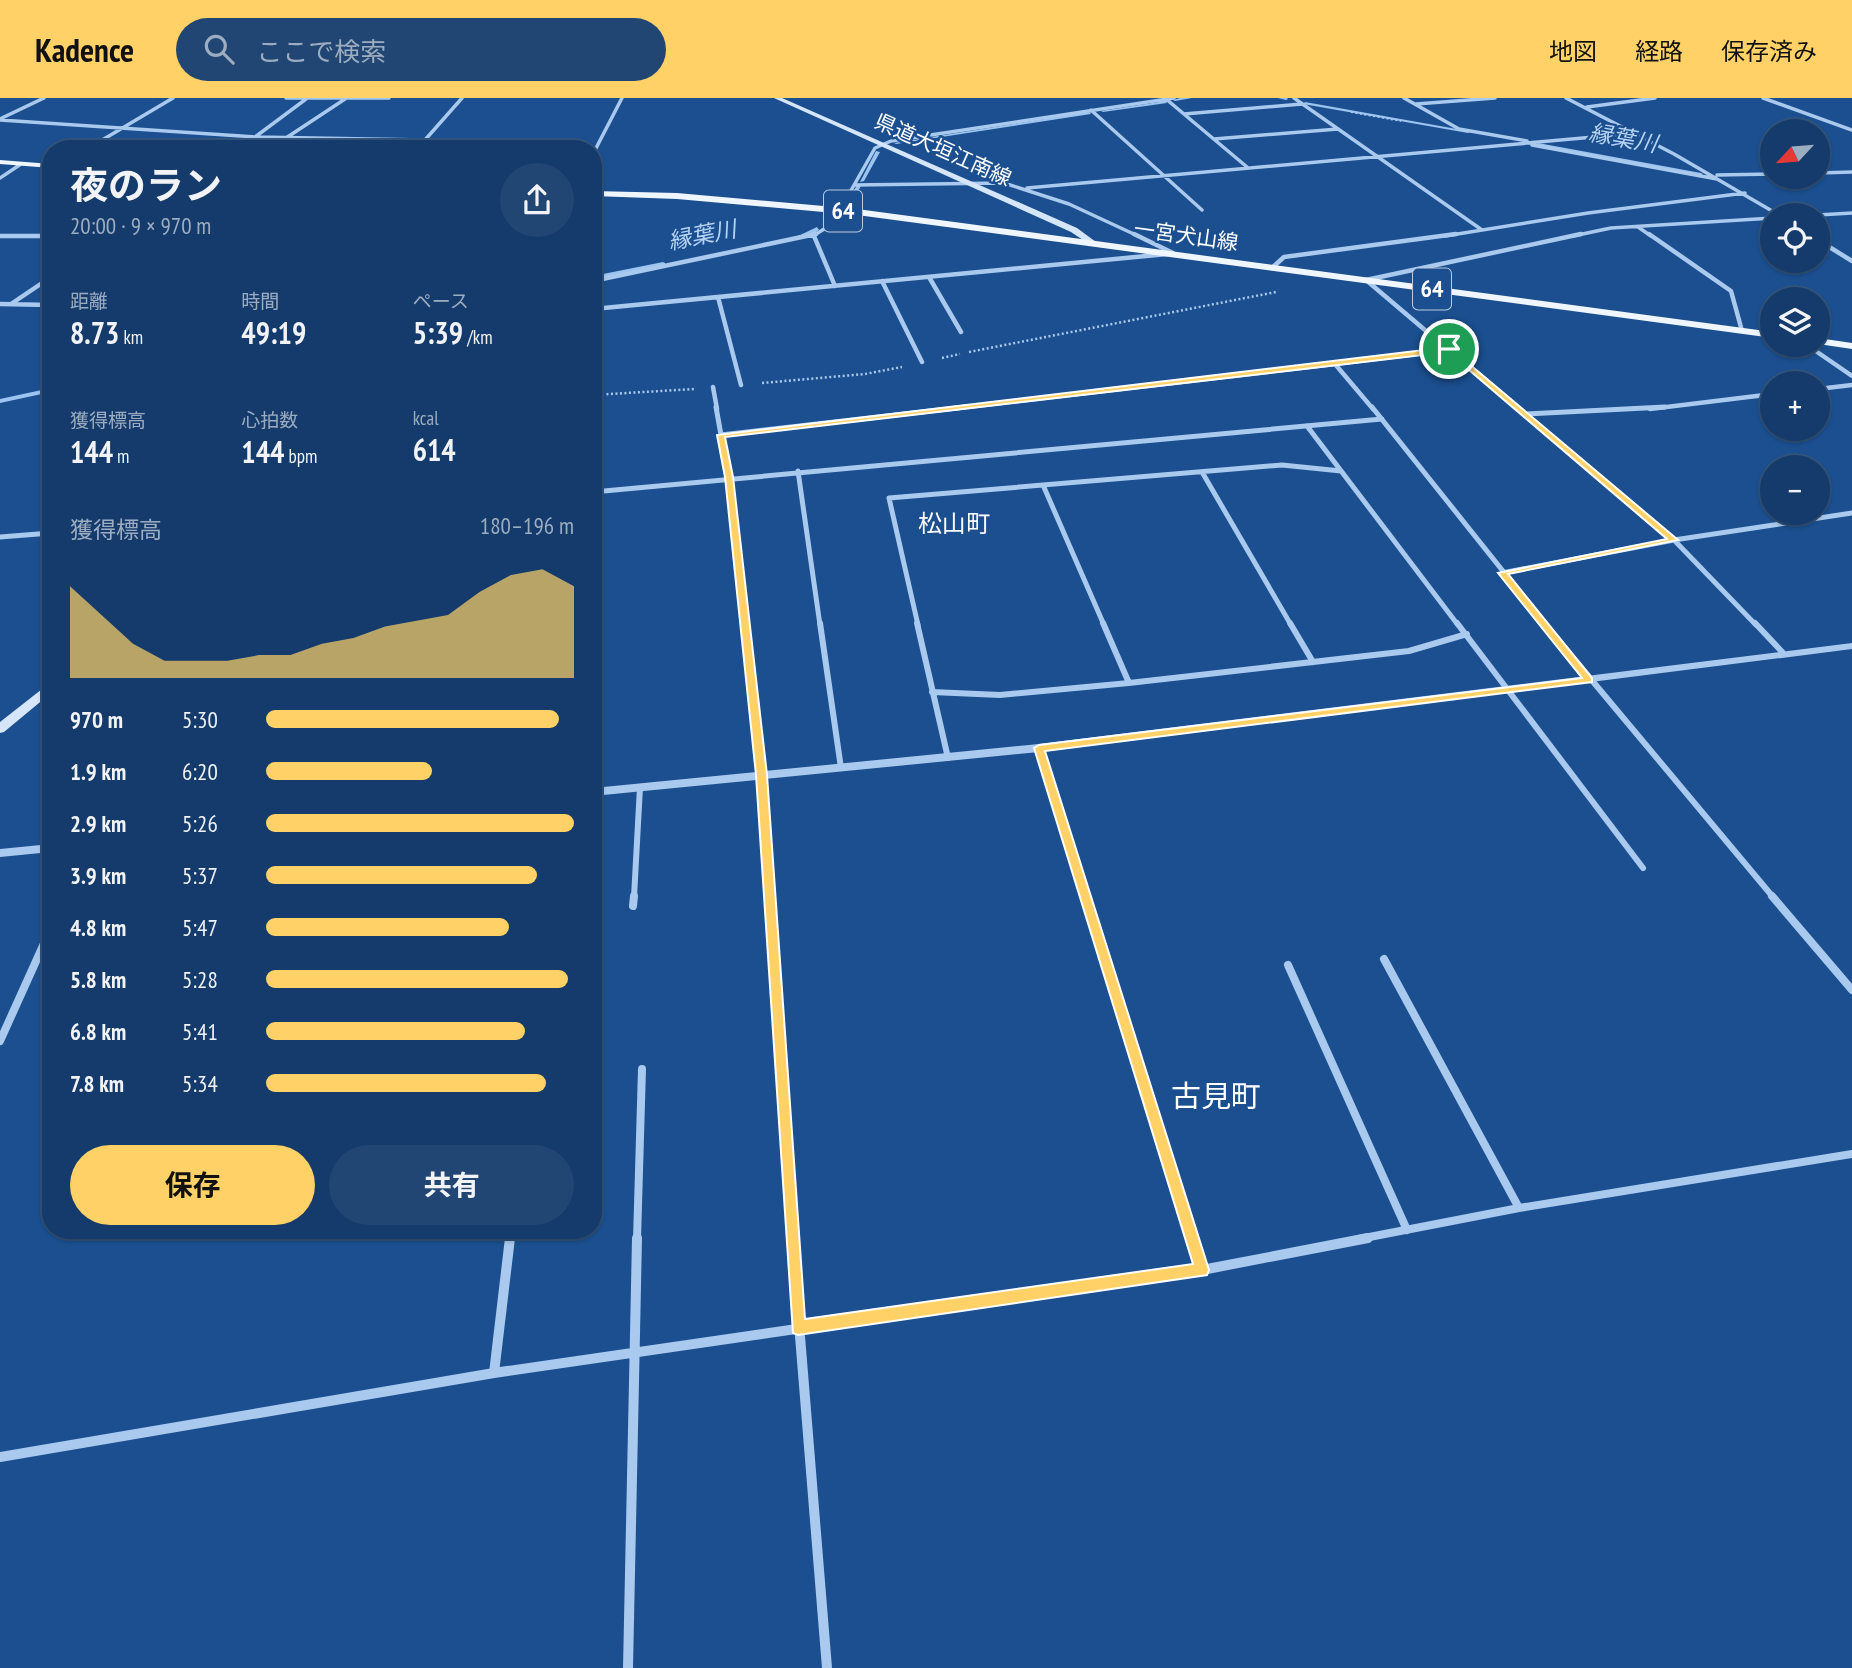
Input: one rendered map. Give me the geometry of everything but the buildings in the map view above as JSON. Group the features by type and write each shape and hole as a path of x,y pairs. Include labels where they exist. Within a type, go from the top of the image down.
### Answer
{"main road":[{"name":"県道大垣江南線","path":"777,98 1074,230 1091,242"},
{"path":"0,162 42,165"},
{"name":"一宮犬山線","path":"602,193 677,196 840,210 1760,333"},
{"path":"1830,343 1852,346"},
{"path":"0,729 42,694"}],"street":[{"path":"0,119 44,98"},
{"path":"102,140 173,98"},
{"path":"286,98 389,98"},
{"path":"0,119 256,137 425,140 462,98"},
{"path":"600,140 622,98"},
{"path":"1122,98 1130,104"},
{"path":"602,279 814,236 831,224 874,148 882,144 905,138 1174,98"},
{"path":"1294,98 1483,231"},
{"path":"1404,98 1459,129 1535,142"},
{"path":"1416,104 1495,98"},
{"path":"1566,98 1639,133 1760,203"},
{"path":"1586,107 1655,98"},
{"path":"1763,98 1852,130"},
{"path":"252,140 307,99"},
{"path":"286,138 346,99"},
{"path":"1166,99 1247,167"},
{"path":"1184,114 1303,104"},
{"path":"1091,110 1202,211"},
{"path":"1214,139 1338,129"},
{"path":"1027,188 1639,133"},
{"path":"1525,144 1724,180"},
{"path":"0,177 21,164"},
{"path":"1830,173 1852,172"},
{"path":"1716,175 1760,174"},
{"path":"855,184 967,181 1004,183 1027,188 1081,209 1175,254"},
{"path":"1273,267 1284,257 1745,193"},
{"path":"1830,214 1852,213"},
{"path":"1366,280 1611,228 1760,219"},
{"path":"1638,226 1731,291 1742,331"},
{"path":"0,236 42,236"},
{"path":"814,236 835,286"},
{"path":"1830,247 1852,261"},
{"path":"602,308 1175,254"},
{"path":"929,277 961,331"},
{"path":"1366,280 1674,540 1784,654"},
{"path":"882,281 922,362"},
{"path":"11,304 42,283"},
{"path":"718,297 741,385"},
{"path":"0,304 42,305"},
{"path":"721,435 1449,349"},
{"path":"1824,357 1852,376"},
{"path":"1335,364 1382,419 1589,680 1852,990"},
{"path":"1830,388 1852,385"},
{"path":"713,387 729,477 762,775 798,1327 827,1668"},
{"path":"1526,414 1646,409 1760,396"},
{"path":"602,491 729,477 1382,419"},
{"path":"1307,426 1643,868"},
{"path":"948,758 889,498 1282,465 1341,471"},
{"path":"798,471 841,768"},
{"path":"1202,472 1313,662"},
{"path":"1043,485 1129,683"},
{"path":"1502,573 1674,540 1852,513"},
{"path":"0,537 42,534"},
{"path":"932,692 1000,695 1129,683 1409,651 1467,634"},
{"path":"602,791 1039,748 1784,654 1850,648"},
{"path":"1039,748 1202,1270"},
{"path":"633,906 640,787"},
{"path":"0,853 42,849"},
{"path":"0,1041 42,948"},
{"path":"1384,959 1519,1208"},
{"path":"1288,965 1406,1230"},
{"path":"628,1668 642,1069"},
{"path":"0,1457 634,1351 1202,1270 1519,1208 1852,1154"},
{"path":"494,1373 510,1239"}],"waterway":[{"name":"縁葉川","path":"1175,100 1190,98"},
{"name":"縁葉川","path":"1280,98 1286,99"},
{"name":"縁葉川","path":"1103,111 1165,102"},
{"name":"縁葉川","path":"1305,103 1468,132"},
{"name":"縁葉川","path":"896,143 1089,113"},
{"name":"縁葉川","path":"1538,144 1701,174"},
{"name":"縁葉川","path":"862,181 878,152"},
{"name":"縁葉川","path":"849,202 859,186"},
{"name":"縁葉川","path":"799,237 817,229"},
{"name":"縁葉川","path":"602,276 663,264"},
{"name":"縁葉川","path":"0,401 42,392"}],"district":[{"name":"松山町","path":"954,524"},
{"name":"古見町","path":"1216,1097"}],"route":[{"path":"1449,349 1674,540 1502,573 1589,680 1039,748 1202,1270 798,1327 762,775 729,477 721,435 1449,349"}]}
